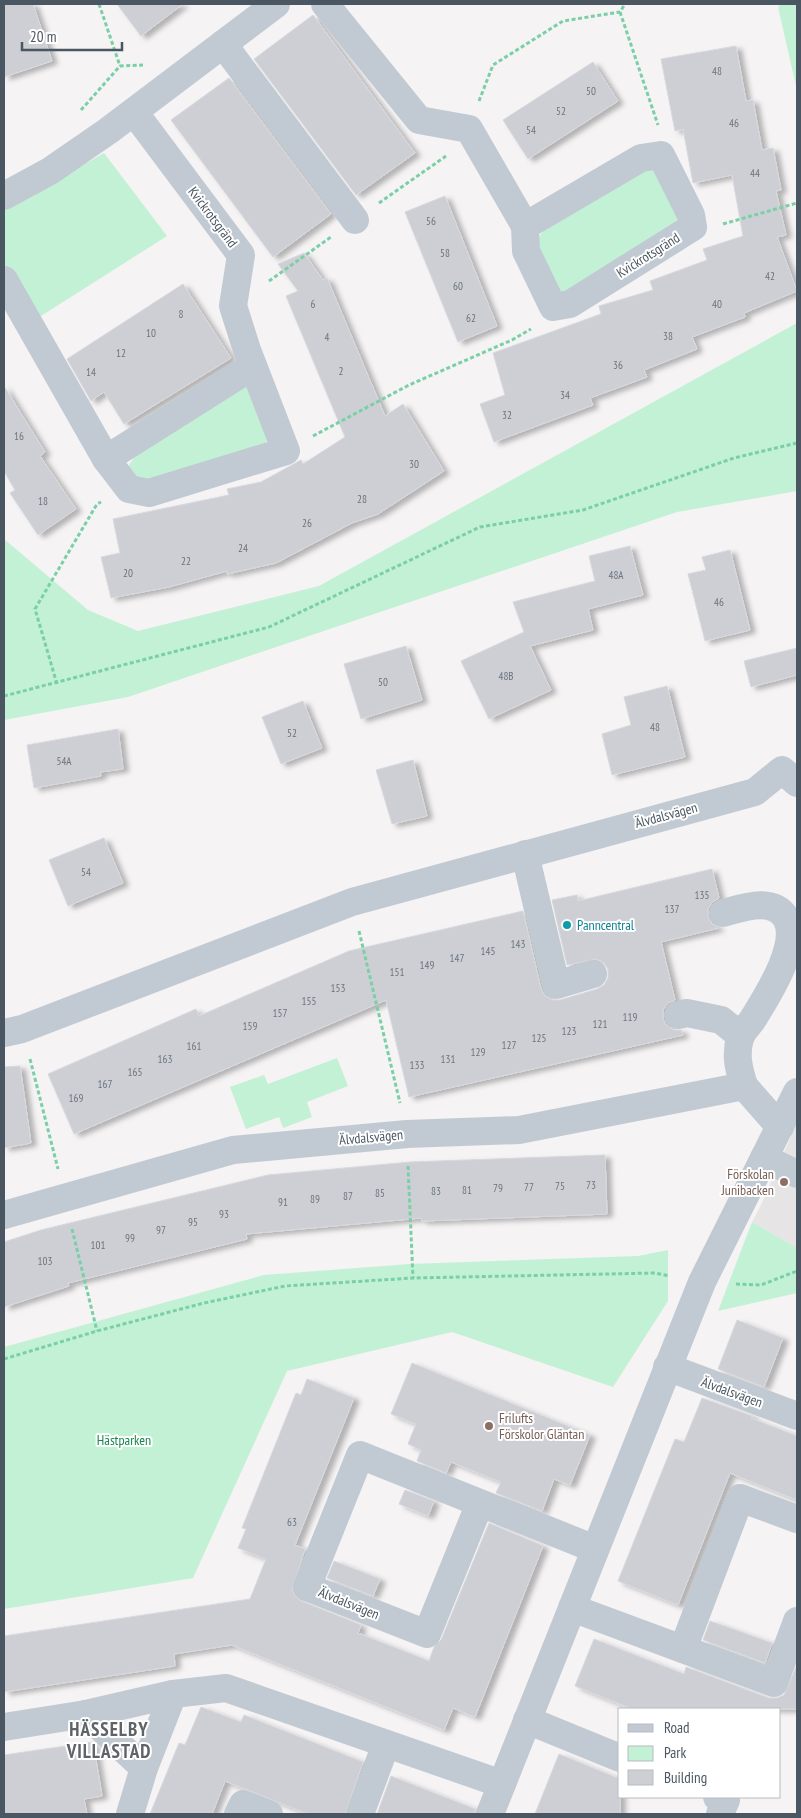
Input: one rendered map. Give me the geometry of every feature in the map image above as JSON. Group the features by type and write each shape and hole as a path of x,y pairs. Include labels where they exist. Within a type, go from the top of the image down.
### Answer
{"street":[{"path":"4,196 50,171 134,112 276,4"},
{"path":"325,4 419,120 469,129 525,226 526,251 553,307"},
{"path":"223,44 355,220"},
{"name":"Kvickrotsgränd","path":"134,112 241,255 233,306 253,366 286,451"},
{"path":"525,226 641,158 662,155"},
{"name":"Kvickrotsgränd","path":"553,307 570,304 693,227 691,215 662,155"},
{"path":"4,280 106,459 129,489 149,492 286,451"},
{"path":"106,459 253,366"},
{"name":"Älvdalsvägen","path":"4,1033 22,1029 147,982 352,902 755,792 782,770 797,783"},
{"path":"525,854 556,985 593,974"},
{"path":"723,913 764,904 784,914 789,924 790,943 776,981 741,1036 736,1058 744,1086 780,1127"},
{"path":"678,1015 687,1013 721,1020 741,1036"},
{"name":"Älvdalsvägen","path":"4,1215 233,1150 407,1134 519,1130 744,1086"},
{"path":"490,1814 702,1282 797,1092"},
{"path":"764,1158 797,1174"},
{"name":"Älvdalsvägen","path":"668,1368 797,1416"},
{"name":"Älvdalsvägen","path":"480,1503 427,1634 307,1586 360,1455 480,1503 595,1549"},
{"path":"683,1649 740,1498 797,1520"},
{"path":"572,1608 774,1683 797,1621"},
{"path":"4,1727 86,1714 173,1694 226,1688 502,1784"},
{"path":"130,1814 144,1768 173,1694"},
{"path":"86,1714 144,1768"},
{"path":"527,1720 618,1757"},
{"path":"360,1814 386,1744"},
{"path":"720,1798 726,1800 720,1814"},
{"path":"238,1814 243,1804 269,1814"}],"path":[{"path":"99,4 120,66"},
{"path":"620,12 662,135 662,155"},
{"path":"693,227 711,228 797,203"},
{"path":"286,451 409,385 512,340 546,320 553,307"},
{"path":"4,696 57,684 269,627 480,526 583,510 734,458 797,443"},
{"path":"57,684 35,609 97,504 129,489"},
{"path":"352,902 407,1134 413,1278"},
{"path":"4,1359 97,1331 204,1303 285,1286 413,1278 655,1273 702,1282 761,1285 797,1272"}],"shaded area":[{"name":"Förskolan Junibacken","path":"797,1123 797,1248 752,1222"}],"green space":[{"path":"781,4 797,4 797,90 778,7"},
{"path":"104,153 167,236 33,321 4,271 4,210"},
{"path":"646,167 660,169 681,227 562,294 550,284 536,244 543,230"},
{"path":"797,323 797,491 677,512 128,697 4,720 4,539 88,610 138,631 319,586"},
{"path":"255,386 268,438 264,448 141,482 131,477 129,465 137,453 242,387"},
{"path":"337,1058 348,1086 307,1102 312,1117 283,1128 279,1117 246,1129 230,1087 264,1075 268,1084"},
{"path":"752,1222 797,1248 797,1293 718,1311"},
{"name":"Hästparken","path":"668,1250 668,1301 613,1387 452,1332 287,1371 193,1578 4,1609 4,1347 264,1275 410,1264 638,1256"}],"building":[{"path":"4,4 33,4 52,61 4,77"},
{"path":"117,4 183,4 141,36"},
{"path":"313,15 415,153 356,195 254,59"},
{"path":"736,46 746,101 753,100 762,150 773,148 781,190 776,191 786,235 777,237 797,291 744,313 745,317 692,337 697,349 644,370 647,377 590,398 593,405 494,442 480,404 505,395 493,353 601,314 599,306 653,290 650,281 707,260 703,249 743,236 732,175 693,183 683,129 675,131 661,59"},
{"path":"593,62 618,101 528,159 503,120"},
{"path":"229,78 331,214 273,257 171,120"},
{"path":"445,196 497,326 458,342 405,212"},
{"path":"304,253 323,280 327,278 385,416 403,404 444,471 378,514 352,523 276,563 227,574 227,571 169,587 111,598 101,557 120,553 113,519 229,495 227,489 261,482 301,460 303,464 345,437 286,296 298,291 278,264"},
{"path":"183,284 231,358 124,424 104,392 91,401 67,359"},
{"path":"4,386 45,452 40,456 76,509 38,535 10,493 15,490 4,471"},
{"path":"630,546 643,595 588,609 593,630 530,646 551,690 489,719 461,661 524,632 513,602 595,581 589,556"},
{"path":"730,550 750,630 705,641 688,574 706,570 702,557"},
{"path":"406,646 422,700 361,719 344,664"},
{"path":"797,648 797,675 751,687 744,661"},
{"path":"667,686 685,757 612,775 602,734 631,725 624,697"},
{"path":"303,701 322,748 281,764 262,717"},
{"path":"118,729 123,769 100,772 101,776 34,788 27,745"},
{"path":"413,760 427,816 392,824 376,770"},
{"path":"104,838 123,883 68,906 49,860"},
{"path":"712,869 719,898 712,902 708,909 708,917 712,924 719,928 661,942 675,1000 668,1003 663,1010 663,1019 666,1025 673,1030 681,1030 683,1035 409,1097 386,1000 74,1134 48,1074 196,1009 199,1016 349,951 523,911 541,989 545,996 552,1000 560,1000 597,989 604,985 608,978 608,969 603,962 596,959 567,965 552,900 577,895 578,901"},
{"path":"20,1066 31,1143 4,1148 4,1067"},
{"path":"605,1155 607,1214 422,1221 421,1218 246,1234 247,1239 68,1283 69,1286 4,1307 4,1242 41,1230 268,1175 410,1162"},
{"path":"737,1320 783,1338 764,1387 718,1369"},
{"path":"412,1363 590,1435 570,1485 554,1479 542,1511 496,1493 501,1482 451,1462 446,1473 417,1461 421,1450 408,1444 416,1424 391,1414"},
{"path":"307,1379 354,1398 295,1545 305,1549 292,1589 295,1596 301,1601 361,1625 358,1633 429,1661 434,1647 441,1640 489,1523 543,1546 475,1717 453,1708 444,1730 232,1645 174,1654 175,1666 4,1692 4,1636 250,1599 266,1559 238,1548 246,1529 242,1528 296,1393 301,1395"},
{"path":"702,1398 752,1416 751,1418 797,1436 797,1500 730,1473 678,1605 618,1581 675,1439 684,1442"},
{"path":"405,1490 434,1501 428,1516 399,1504"},
{"path":"334,1561 380,1579 373,1596 327,1578"},
{"path":"710,1621 772,1643 765,1663 703,1640"},
{"path":"594,1639 684,1674 686,1667 769,1698 777,1698 784,1695 797,1665 797,1709 630,1708 575,1686"},
{"path":"201,1707 241,1722 244,1715 363,1762 345,1814 308,1814 225,1781 212,1814 150,1814 179,1743 185,1745"},
{"path":"93,1742 102,1796 84,1799 87,1814 4,1814 4,1755"},
{"path":"559,1754 618,1778 620,1814 535,1814"},
{"path":"391,1776 475,1809 475,1814 377,1814"}],"place":[{"name":"Panncentral","path":"567,925"},
{"name":"Förskolan Junibacken","path":"784,1182"},
{"name":"Frilufts Förskolor Gläntan","path":"489,1426"}],"district":[{"name":"HÄSSELBY VILLASTAD","path":"109,1740"}]}
